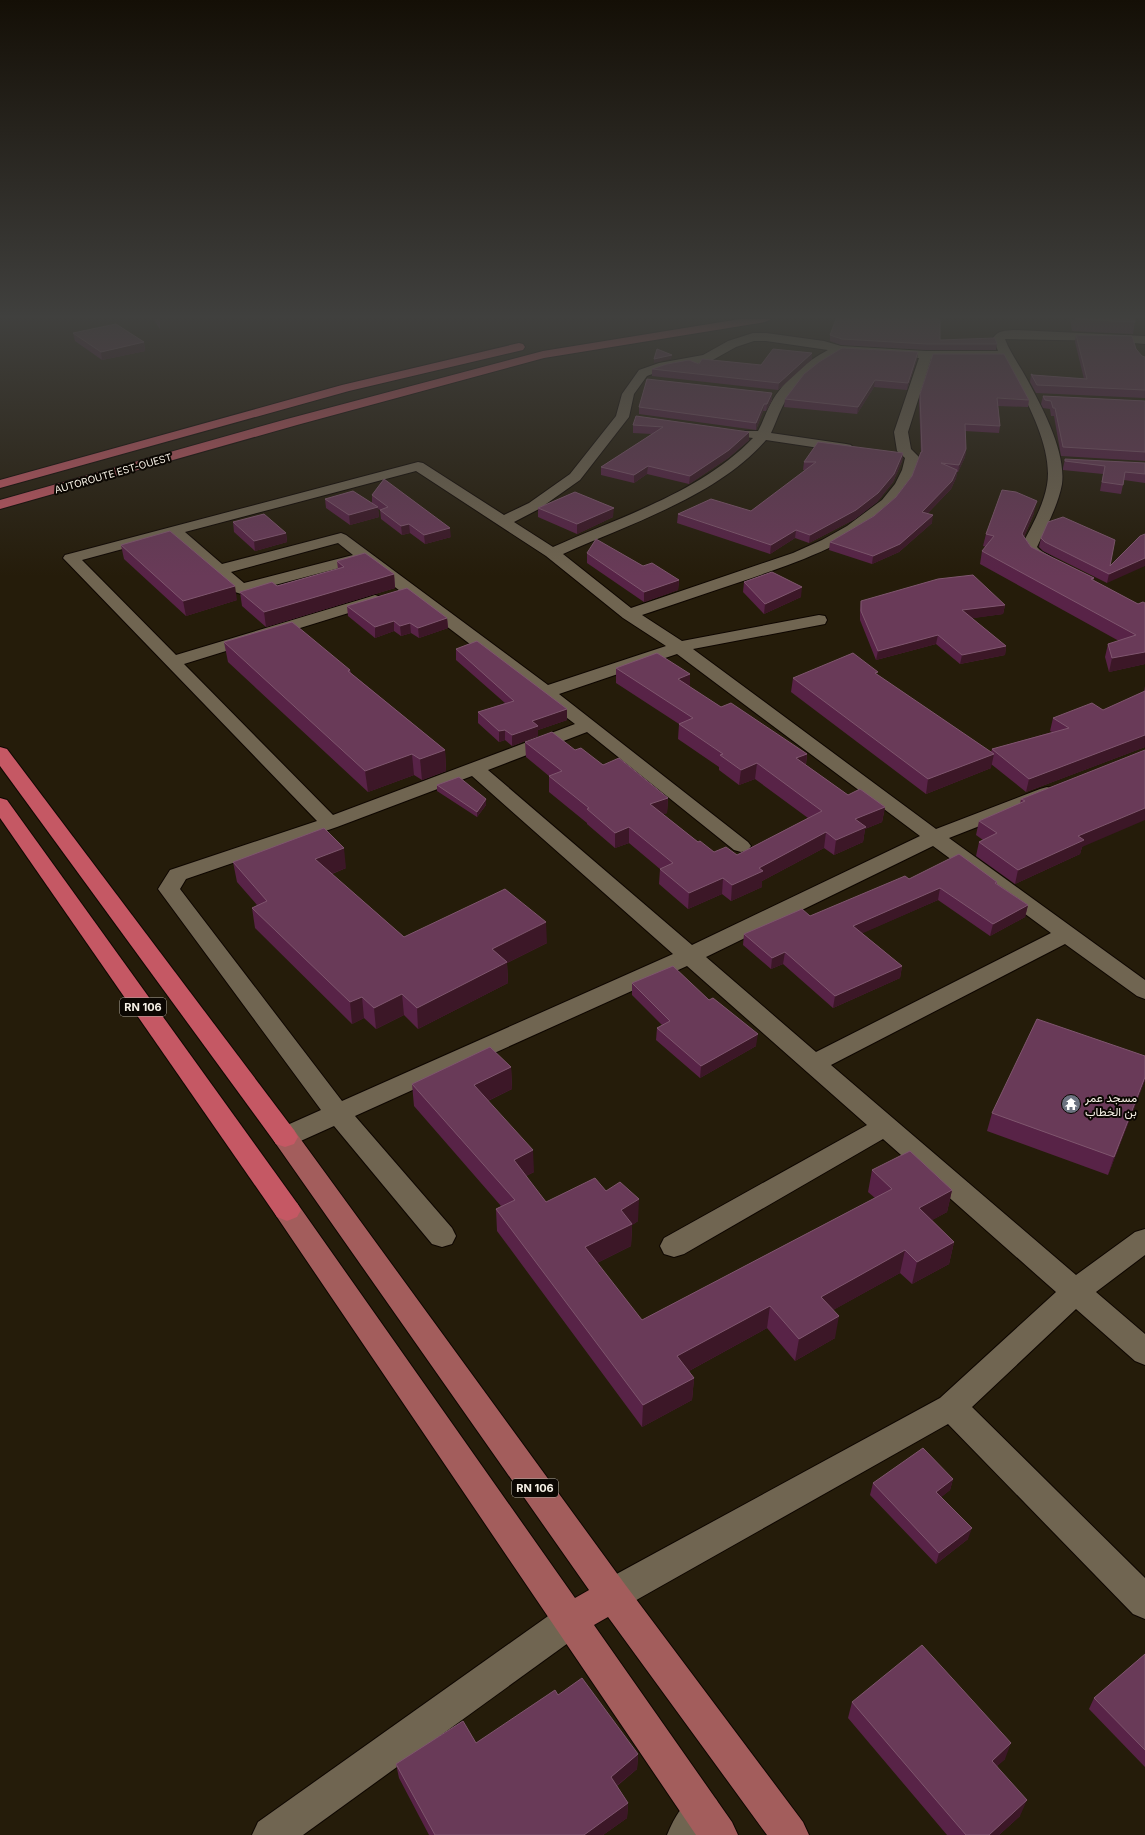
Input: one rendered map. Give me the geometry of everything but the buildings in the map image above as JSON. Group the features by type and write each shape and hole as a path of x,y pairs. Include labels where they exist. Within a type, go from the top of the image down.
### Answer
{"highway":[{"name":"AUTOROUTE EST-OUEST","path":"0,484 286,405"},
{"name":"AUTOROUTE EST-OUEST","path":"0,505 357,405"},
{"name":"RN 106","path":"0,753 285,1137"},
{"name":"RN 106","path":"0,804 287,1210"}],"main road":[{"name":"RN 106","path":"285,1137 612,1595 790,1835"},
{"name":"RN 106","path":"287,1210 570,1621 702,1827"},
{"path":"570,1621 612,1595"}],"street":[{"path":"503,521 534,506 575,477 622,416 625,405"},
{"path":"552,553 685,494 721,474 745,455 764,436 778,405"},
{"path":"910,405 901,432 904,451 912,457"},
{"path":"1033,405 1045,434 1053,461 1055,479 1052,493 1029,547 1036,555 1063,569"},
{"path":"622,416 638,419"},
{"path":"740,432 857,449"},
{"path":"889,454 912,457"},
{"path":"629,614 799,556 827,543 852,529 887,503 902,485 909,470 912,457"},
{"path":"1053,461 1068,462"},
{"path":"330,823 71,558 418,466 552,553 629,614 679,647 934,837 1145,991"},
{"path":"174,531 241,589 366,556"},
{"path":"219,570 340,538 366,556 589,725 741,846"},
{"path":"172,662 300,630 411,590"},
{"path":"546,692 679,647 819,620"},
{"path":"442,1236 338,1114 169,889 178,875 330,823 589,725"},
{"path":"475,769 1145,1352"},
{"path":"285,1137 689,956 934,837 1065,786"},
{"path":"813,1064 1066,934"},
{"path":"674,1246 885,1126"},
{"path":"612,1595 951,1407 1076,1292 1145,1240"},
{"path":"951,1407 1145,1602"},
{"path":"271,1835 570,1621"}],"place":[{"name":"مسجد عمر بن الخطاب","path":"1071,1104"}]}
